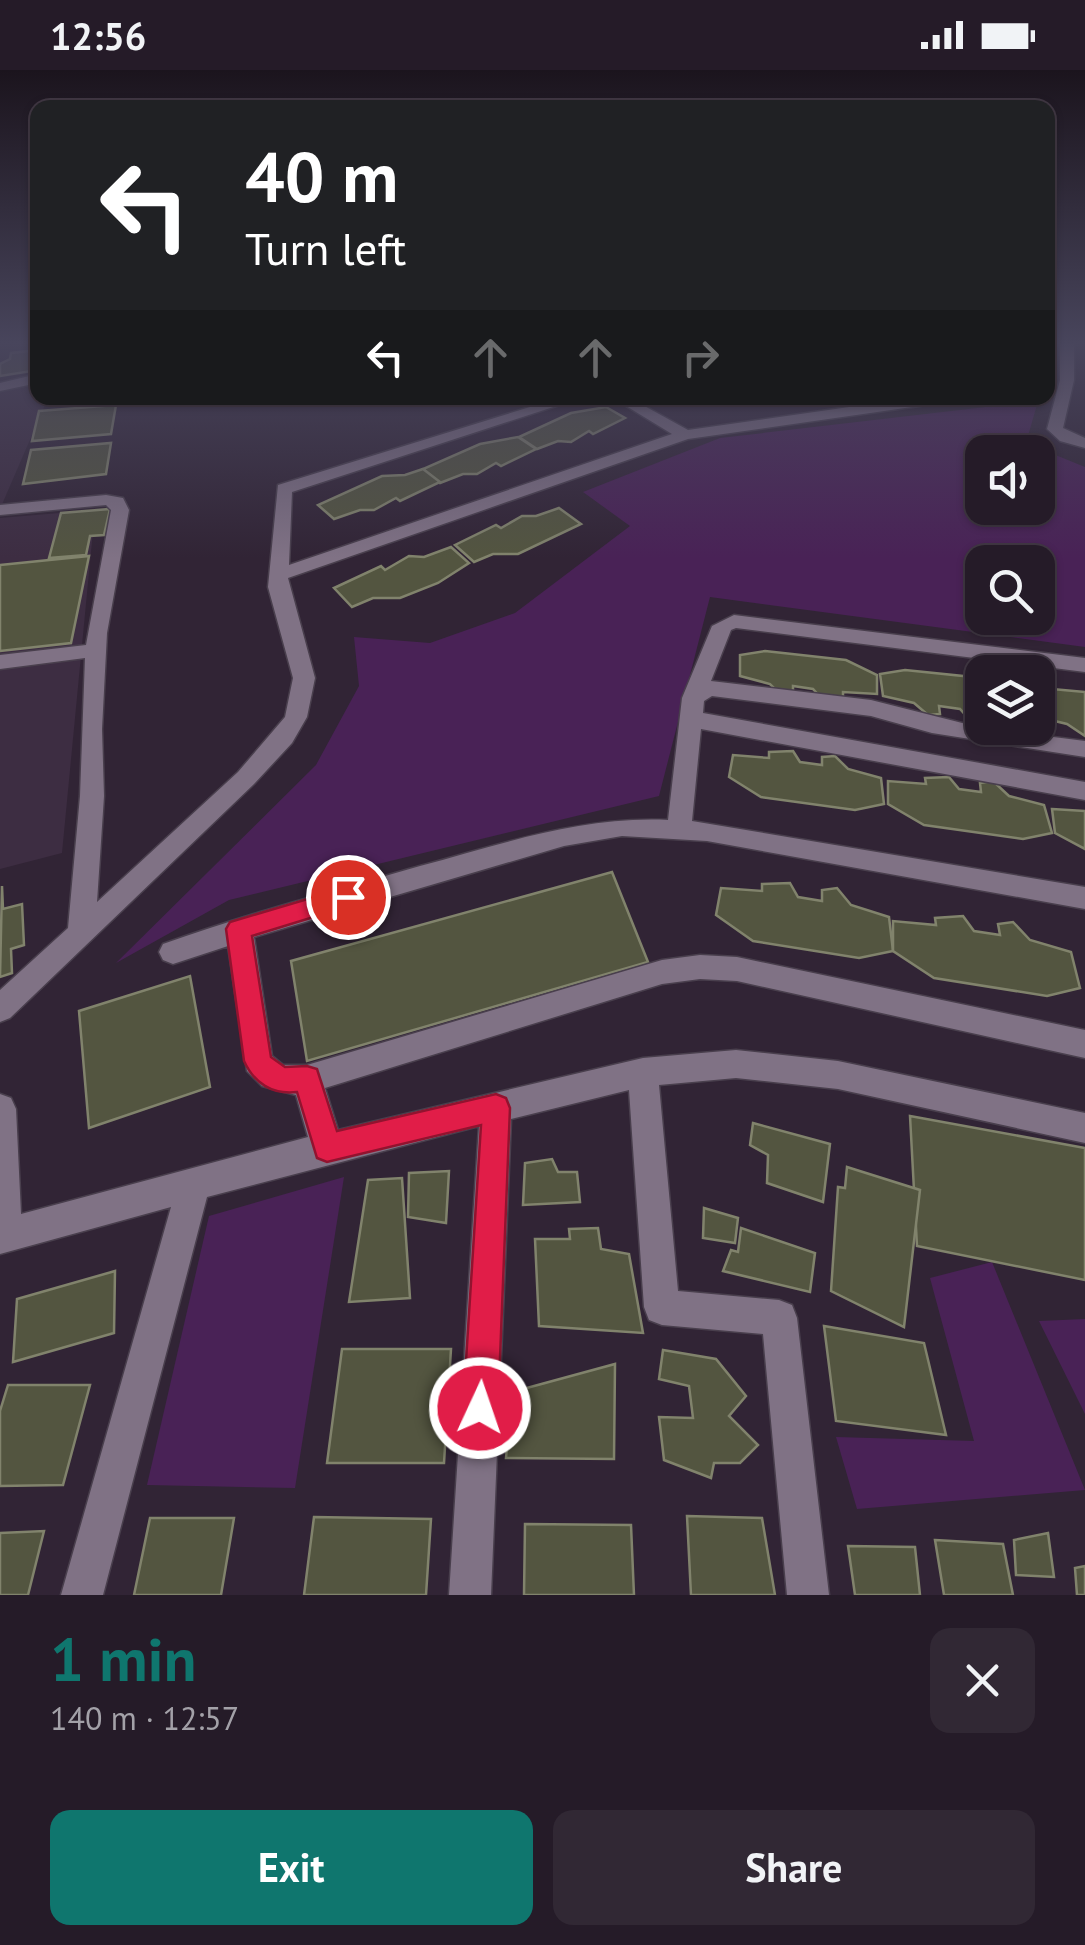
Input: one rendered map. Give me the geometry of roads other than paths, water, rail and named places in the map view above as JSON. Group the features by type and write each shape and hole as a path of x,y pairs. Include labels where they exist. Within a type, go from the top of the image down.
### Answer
{"street":[{"path":"0,1009 246,778 296,717 304,678 284,616 279,574 282,494 290,485 517,415"},
{"path":"656,415 685,435"},
{"path":"279,574 685,435 822,415"},
{"path":"1059,415 1056,429 1066,438 1085,443"},
{"path":"0,510 117,502 120,527 96,650 92,796 81,930"},
{"path":"679,828 692,709 722,626 734,621 1085,665"},
{"path":"0,662 96,650"},
{"path":"692,709 701,690 715,688 858,706 932,726 1085,749"},
{"path":"692,709 1085,792"},
{"path":"173,952 238,929 564,836 622,827 679,828 1085,898"},
{"path":"238,929 258,1061 264,1070 282,1081 307,1078 662,972 700,967 737,969 1085,1044"},
{"path":"0,1109 3,1236 327,1148 643,1072 736,1064 838,1075 1085,1128"},
{"path":"643,1072 662,1307 779,1318 808,1595"},
{"path":"307,1078 327,1148"},
{"path":"470,1595 496,1108"},
{"path":"82,1595 193,1187"}]}
